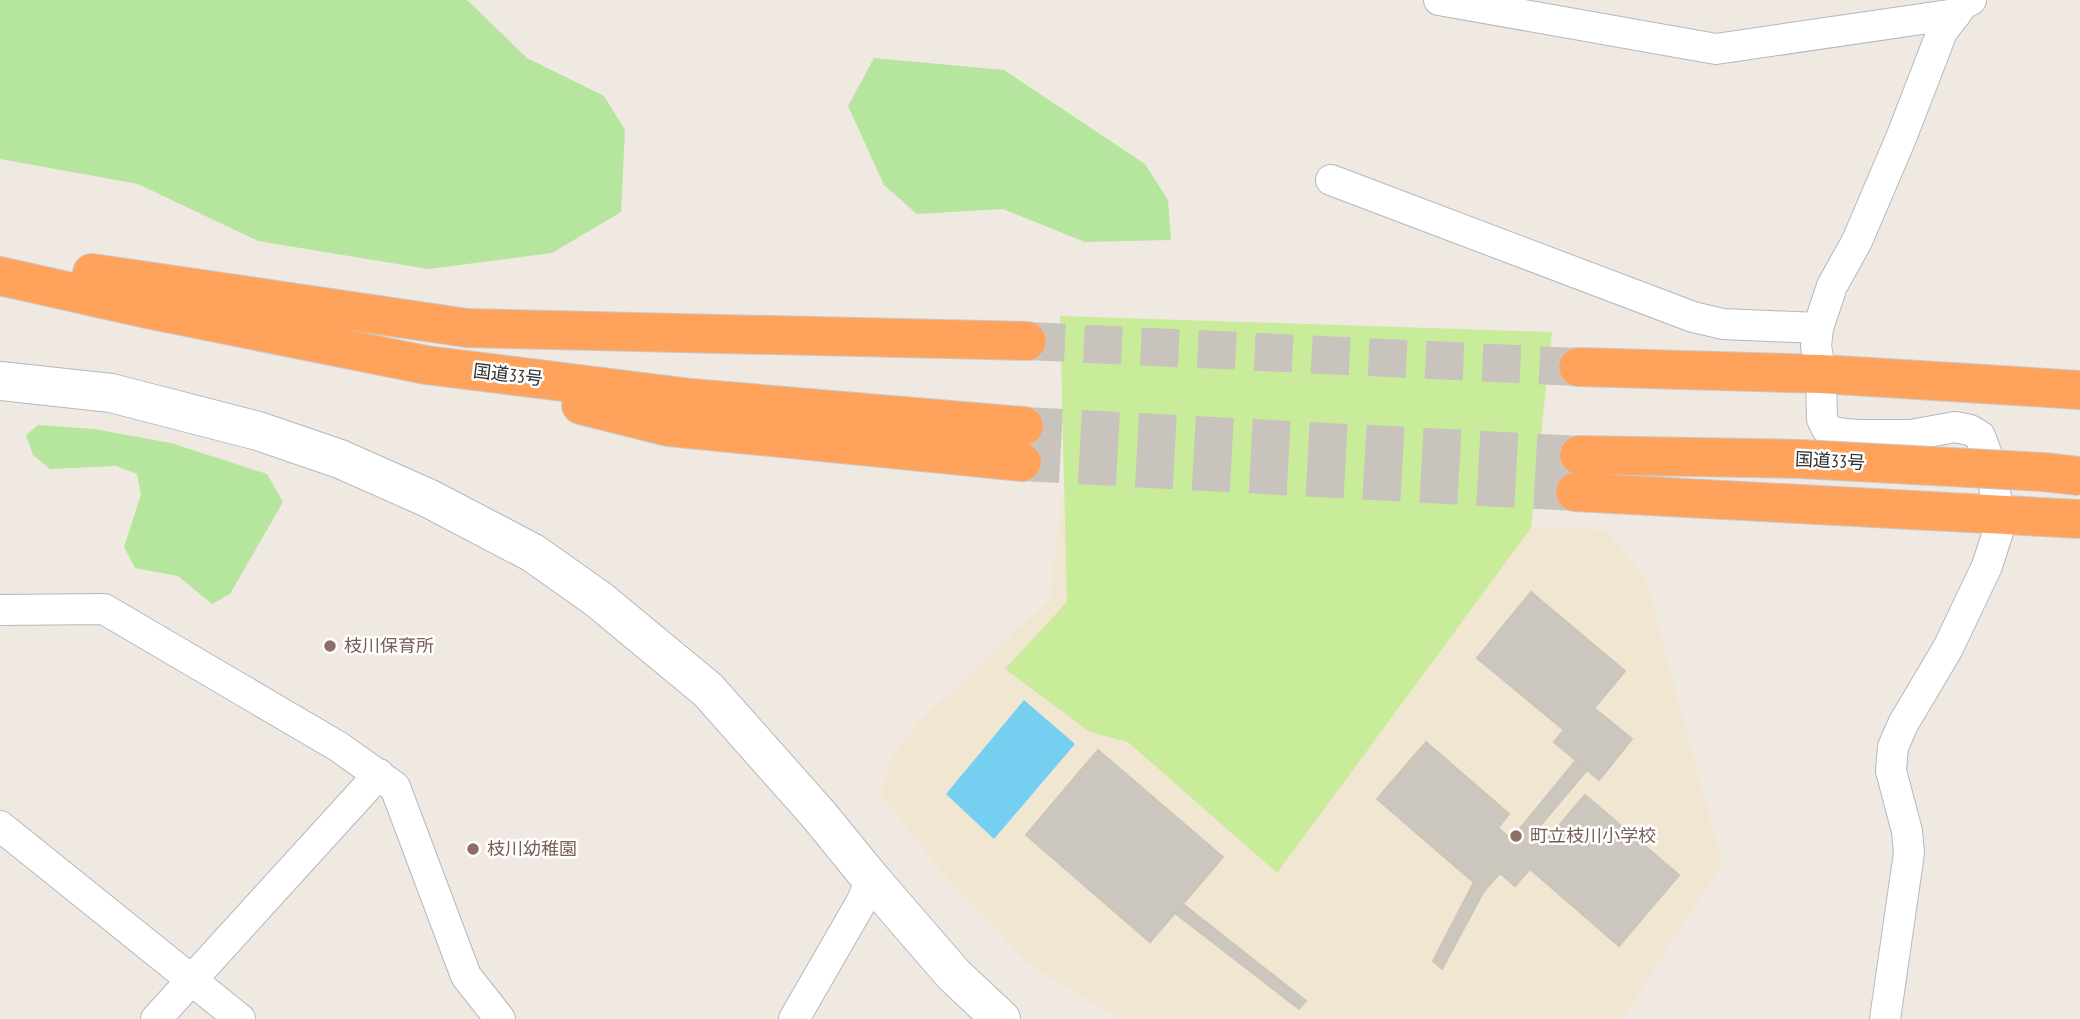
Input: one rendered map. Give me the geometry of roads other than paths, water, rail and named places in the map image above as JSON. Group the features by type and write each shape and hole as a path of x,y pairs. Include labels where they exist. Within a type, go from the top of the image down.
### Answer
{"highway":[{"path":"0,258 467,328 1027,341"},
{"path":"0,276 161,312 426,365 669,428 1023,444"},
{"path":"1578,367 1821,374 2080,390"},
{"name":"国道33号","path":"1999,514 1577,473 1801,459 2080,476"},
{"path":"1999,514 2080,519"}],"street":[{"path":"1439,0 1716,49 1963,7"},
{"path":"1885,1019 1909,853 1907,831 1891,771 1893,747 1903,724 1948,648 1987,566 1998,532 1999,514 1990,463 1980,436 1970,430 1955,427 1911,435 1856,435 1827,429 1822,419 1821,374 1816,346 1818,328 1832,286 1857,240 1887,172 1942,32 1963,7"},
{"path":"1331,180 1693,317 1723,324 1818,328"},
{"path":"0,381 111,393 258,431 340,459 415,492 533,553 598,599 708,690 818,814 954,975 1001,1019"},
{"path":"0,610 104,609 339,747 395,787 466,976 500,1019"},
{"path":"156,1019 379,774"},
{"path":"0,826 240,1019"},
{"path":"794,1019 862,901 871,879"}],"water":[{"path":"1024,700 1075,744 994,839 946,794"}],"tunnel":[{"path":"1027,341 1578,367"},
{"path":"1024,426 1579,455"},
{"path":"1022,462 1575,492"}],"place":[{"name":"枝川保育所","path":"330,646"},
{"name":"町立枝川小学校","path":"1516,836"},
{"name":"枝川幼稚園","path":"473,849"}]}
